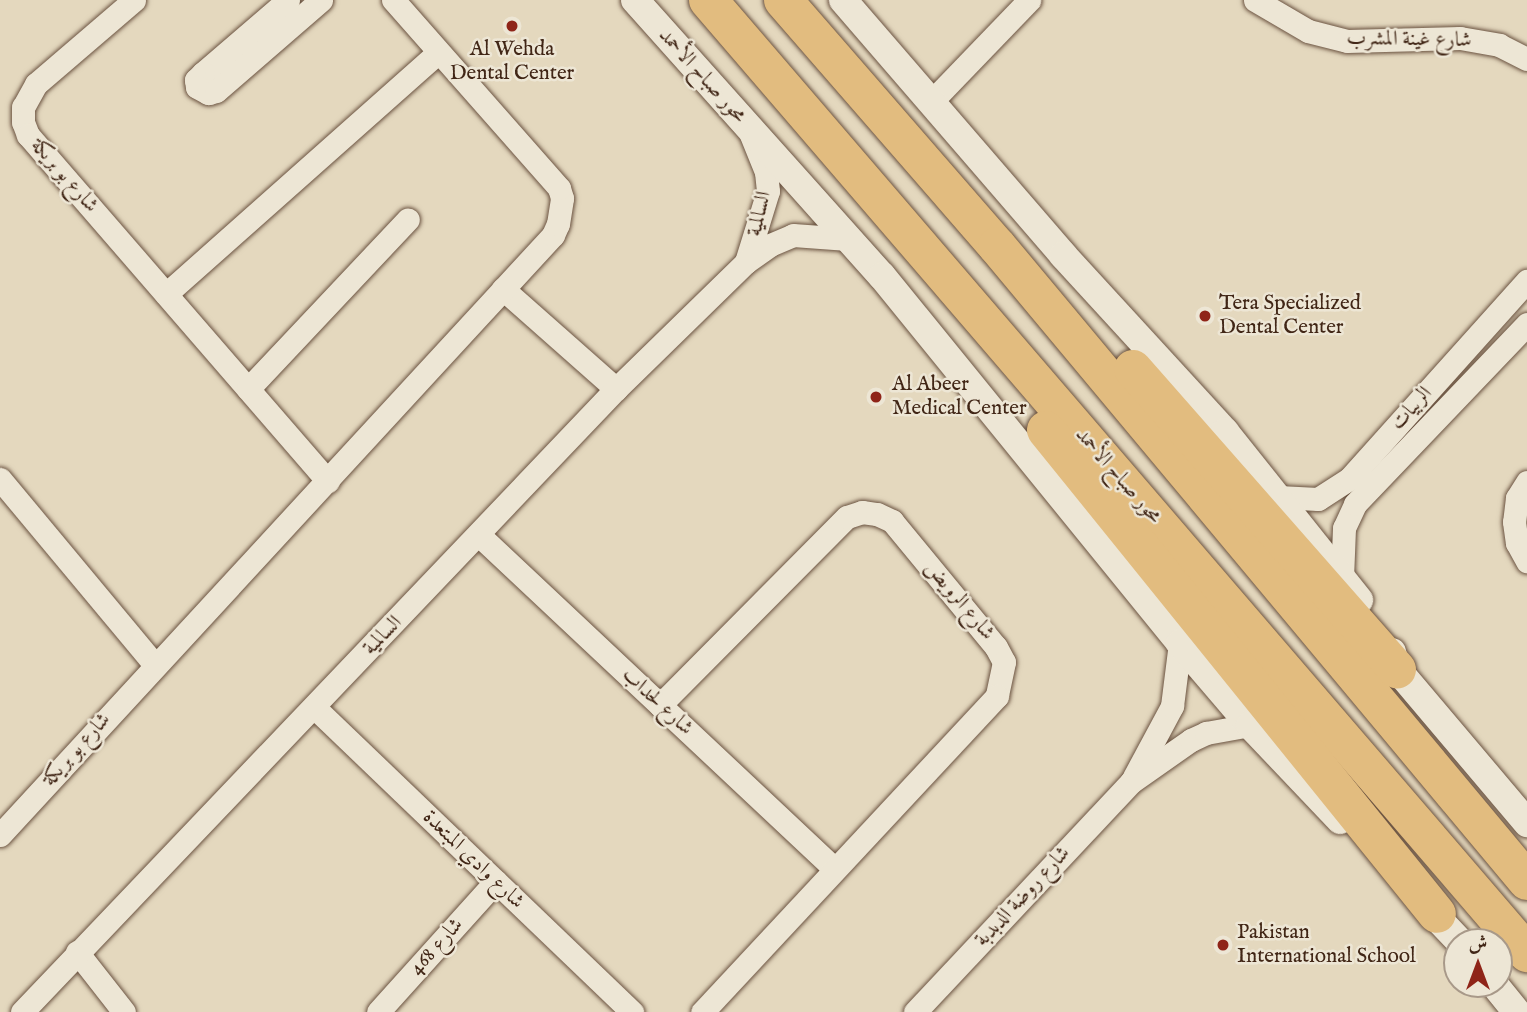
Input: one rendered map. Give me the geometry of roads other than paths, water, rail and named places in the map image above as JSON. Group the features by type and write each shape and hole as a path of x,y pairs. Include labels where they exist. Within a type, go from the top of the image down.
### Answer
{"highway":[{"name":"محور صباح الأحمد","path":"708,0 1527,953"},
{"path":"783,0 1006,257 1527,881"},
{"path":"873,104 938,150 1049,272 1397,669"},
{"path":"923,249 957,312 1052,439 1448,928"}],"street":[{"name":"شارع بو بريكة","path":"134,0 36,84 23,107 23,122 28,135 328,481"},
{"path":"288,0 263,36 321,0"},
{"name":"شارع بو بريكة","path":"0,835 154,664 328,481 553,235 558,224 562,198 559,188 393,0"},
{"name":"محور صباح الأحمد","path":"635,0 883,276 1180,643 1250,725 1383,867 1448,928"},
{"path":"843,0 930,103 1225,432 1342,578 1387,639 1397,669 1527,823"},
{"path":"930,103 1029,0"},
{"name":"شارع غينة المشرب","path":"1255,0 1308,31 1347,41 1461,38 1500,45 1527,59"},
{"path":"166,294 437,53"},
{"name":"السالمية","path":"746,262 768,191 766,172 748,127"},
{"path":"248,389 408,219"},
{"name":"السالمية","path":"22,1012 480,536 616,389 746,262 770,245 793,235 848,239"},
{"name":"الربيات","path":"1278,497 1318,499 1350,478 1527,282"},
{"path":"503,289 616,389"},
{"name":"الربيات","path":"1342,578 1344,528 1355,505 1527,324"},
{"path":"0,479 154,664"},
{"path":"1527,482 1517,498 1514,522 1517,543 1527,561"},
{"name":"شارع الرويض","path":"660,705 847,517 862,512 877,514 892,522 996,647 1004,662 997,696 702,1012"},
{"name":"شارع لحداب","path":"480,536 834,869"},
{"name":"شارع روضة الدبدبة","path":"1130,782 1172,706 1180,643"},
{"name":"شارع وادي المبتعدة","path":"314,707 632,1012"},
{"name":"شارع روضة الدبدبة","path":"915,1012 1130,782 1191,740 1206,733 1250,725"},
{"name":"شارع 468","path":"378,1012 496,881"},
{"path":"78,952 124,1012"},
{"path":"1506,998 1517,1012"}],"place":[{"name":"Al Wehda Dental Center","path":"512,26"},
{"name":"Tera Specialized Dental Center","path":"1205,316"},
{"name":"Al Abeer Medical Center","path":"876,397"},
{"name":"Pakistan International School","path":"1223,945"}]}
